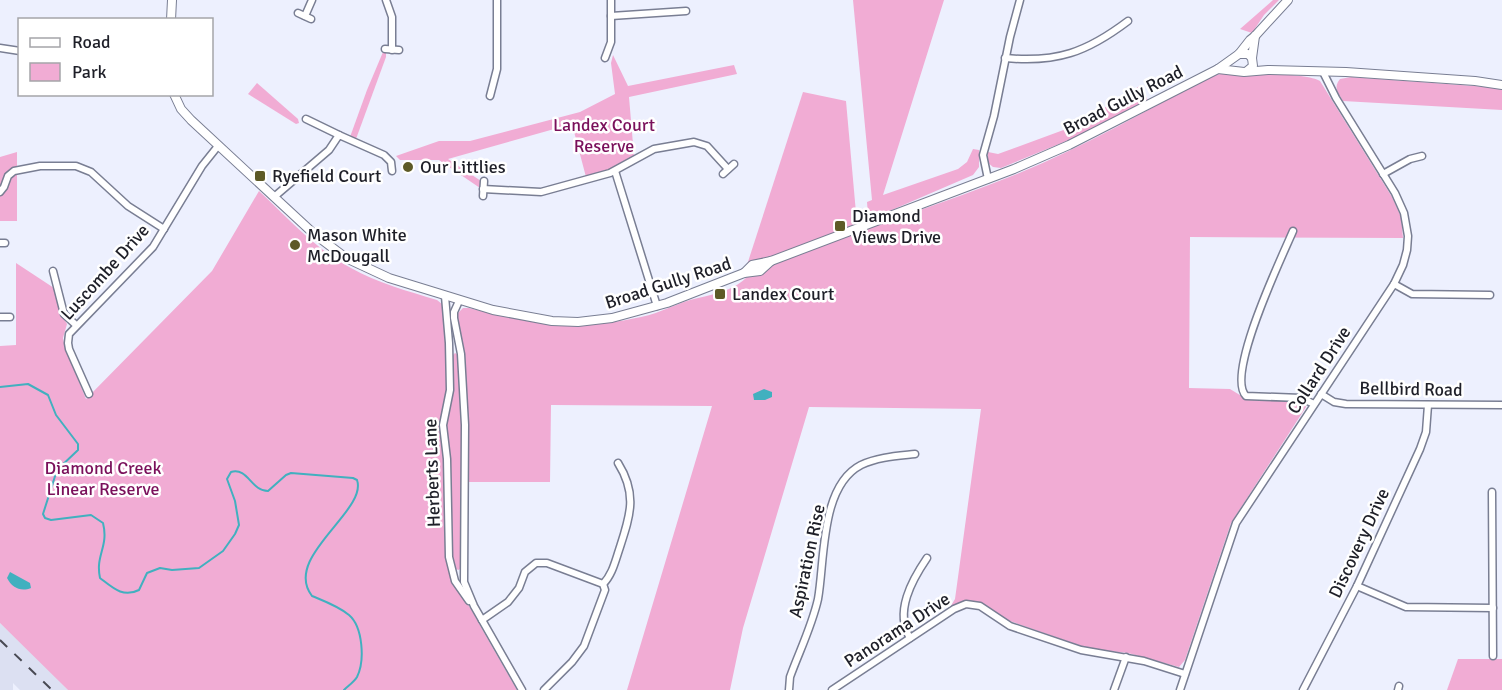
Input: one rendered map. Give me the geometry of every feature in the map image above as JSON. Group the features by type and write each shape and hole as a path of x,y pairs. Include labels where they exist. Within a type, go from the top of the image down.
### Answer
{"street":[{"path":"171,18 172,0"},
{"path":"305,16 312,0"},
{"path":"386,0 392,17 392,50"},
{"path":"490,96 497,69 497,0"},
{"path":"605,58 610,48 611,0"},
{"path":"988,179 983,155 1020,0"},
{"name":"Broad Gully Road","path":"175,96 190,120 323,241 346,258 389,278 459,300 531,318 565,322 612,318 657,306 744,273 759,271 771,261 988,179 1088,136 1218,69 1238,55 1288,0"},
{"path":"611,16 686,11"},
{"path":"1005,58 1041,60 1070,54 1101,41 1128,21"},
{"path":"1244,71 1251,68 1256,36"},
{"path":"0,48 18,51"},
{"path":"1244,71 1235,65 1238,55 1245,53 1268,70"},
{"path":"1218,69 1323,72 1475,81 1502,85"},
{"name":"Collard Drive","path":"1180,690 1236,523 1394,284 1406,258 1407,227 1402,205 1336,98 1323,72"},
{"path":"306,119 384,154 391,162 392,171"},
{"path":"274,197 328,150 339,135"},
{"path":"483,189 540,192 615,171 650,151 694,142 708,146 728,169"},
{"name":"Luscombe Drive","path":"89,394 68,342 69,334 148,253 202,166 218,146"},
{"path":"1383,174 1410,159 1422,156"},
{"path":"0,192 8,176 14,171 45,166 82,168 91,172 128,206 164,229"},
{"path":"615,171 657,306"},
{"path":"1293,231 1253,324 1243,366 1241,387 1244,394 1249,397 1301,398 1314,404"},
{"path":"53,271 64,314 76,325"},
{"path":"1394,284 1406,292 1418,295 1490,295"},
{"name":"Herberts Lane","path":"445,296 450,390 443,426 447,459 449,556 451,569 459,589 474,606"},
{"name":"Herberts Lane","path":"459,300 454,318 461,354 466,446 464,582 474,606 522,690"},
{"path":"0,317 10,317"},
{"path":"449,354 456,351 461,354"},
{"name":"Bellbird Road","path":"1321,394 1334,402 1346,404 1502,405"},
{"name":"Discovery Drive","path":"1303,690 1357,586 1424,439 1428,405"},
{"name":"Aspiration Rise","path":"789,690 790,677 817,603 826,527 839,488 844,479 860,466 890,456 915,454"},
{"path":"603,584 611,573 630,512 630,492 618,463"},
{"path":"1492,492 1493,656"},
{"path":"910,638 905,630 903,616 911,586 927,558"},
{"path":"482,620 508,602 519,588 525,572 536,563 547,562 603,584"},
{"path":"451,569 456,572 464,568"},
{"path":"544,690 572,662 584,646 605,590 603,584"},
{"path":"1357,586 1406,607 1493,608"},
{"name":"Panorama Drive","path":"832,690 954,609 966,604 980,606 1001,621 1021,630 1090,653 1126,657 1185,674"},
{"path":"1114,690 1126,657"}],"shaded area":[{"path":"0,623 68,690 20,690 13,683 13,690 0,690"}],"green space":[{"path":"853,0 944,0 883,195 958,169 967,162 973,149 979,150 979,167 973,175 871,219 868,215 867,202 872,200"},
{"path":"1273,0 1279,0 1264,15 1252,33 1240,29"},
{"path":"383,52 386,53 386,57 356,139 350,137 367,90"},
{"name":"Landex Court Reserve","path":"613,55 628,86 734,65 737,74 629,97 634,156 607,171 586,177 572,124 448,159 481,181 480,188 439,160 400,160 396,156 439,141 470,141 580,112 615,94 611,63"},
{"path":"1224,73 1302,76 1320,81 1392,197 1401,217 1403,238 1190,237 1189,388 1230,389 1248,400 1300,401 1305,403 1306,407 1231,523 1185,660 1179,667 1128,653 1090,649 1007,620 980,602 964,601 949,609 955,599 981,409 809,407 743,628 730,690 627,690 712,406 551,405 550,482 467,482 456,319 457,314 463,308 534,322 575,325 618,321 648,315 725,291 748,276 814,248 1017,174 1138,116 1209,77"},
{"path":"1351,77 1502,88 1502,110 1343,101 1337,85 1340,79"},
{"path":"257,83 298,119 299,123 296,124 248,94"},
{"path":"1141,85 1148,101 1086,133 1001,168 993,167 987,162 988,152 998,154 1077,125"},
{"path":"803,92 846,101 857,224 746,268"},
{"path":"17,152 17,167 7,173 0,189 0,157"},
{"path":"17,173 17,221 0,221 0,196 13,175"},
{"name":"Diamond Creek Linear Reserve","path":"259,191 302,233 338,260 371,278 437,300 442,304 452,356 455,353 458,355 462,406 461,567 459,570 455,569 447,561 454,581 517,690 68,690 0,623 0,346 16,345 16,263 54,288 61,314 67,324 63,338 65,348 86,399 212,271"},
{"path":"1458,659 1502,659 1502,690 1447,690"}],"water":[{"path":"764,389 772,392 772,397 765,400 754,400 753,394"},
{"path":"10,572 30,583 31,588 24,590 14,587 7,578"}],"waterway":[{"path":"0,387 28,384 48,395 56,415 78,444 78,450 57,470 43,514 45,518 51,520 91,515 103,523 104,538 99,563 100,578 123,592 139,590 147,573 160,568 172,570 199,568 223,551 239,525 235,501 227,479 231,472 242,473 257,487 268,491 291,473 357,480 357,492 350,506 316,550 308,566 306,581 312,596 331,604 354,620 360,636 362,654 360,670 356,679 344,690"}],"railway":[{"path":"0,640 52,690"}],"place":[{"name":"Our Littlies","path":"408,167"},
{"name":"Ryefield Court","path":"260,176"},
{"name":"Diamond Views Drive","path":"840,226"},
{"name":"Mason White McDougall","path":"295,245"},
{"name":"Landex Court","path":"720,294"}]}
